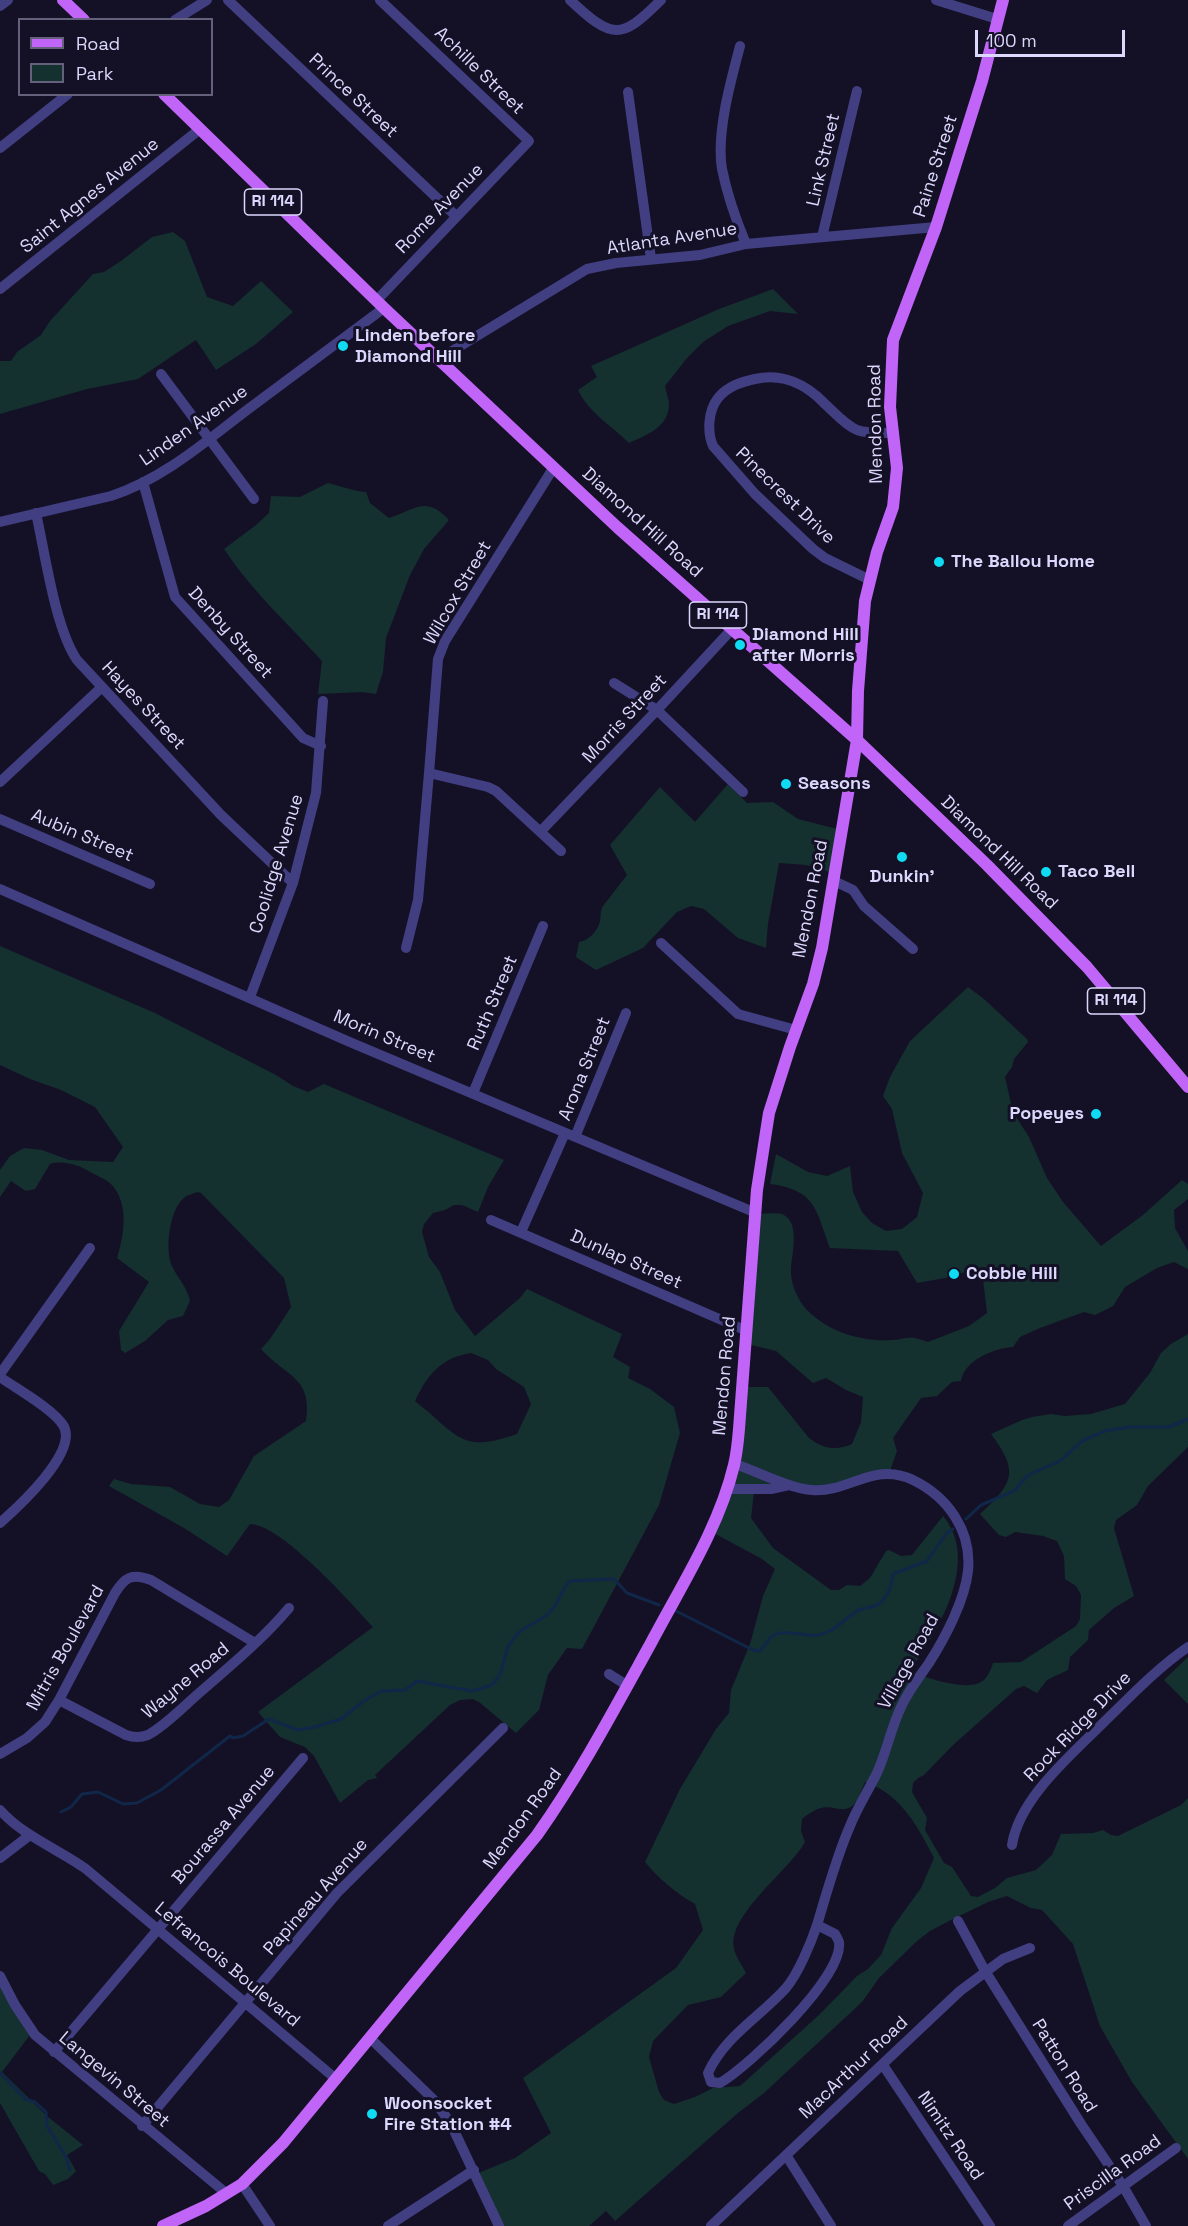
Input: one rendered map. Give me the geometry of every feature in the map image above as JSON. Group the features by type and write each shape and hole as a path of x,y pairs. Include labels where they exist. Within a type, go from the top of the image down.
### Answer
{"main road":[{"path":"63,0 82,18"},
{"name":"Paine Street","path":"893,340 936,227 982,81 1003,0"},
{"name":"Diamond Hill Road","path":"166,96 380,304 618,527 857,740 1064,943 1138,1026 1188,1087"},
{"name":"Mendon Road","path":"163,2226 206,2206 242,2184 284,2143 537,1835 563,1799 628,1686 694,1562 727,1489 735,1464 756,1213 769,1113 813,984 834,881 857,740 865,601 877,552 893,507 897,468 890,407 893,340"}],"street":[{"path":"0,6 8,0"},
{"path":"178,18 207,0"},
{"name":"Prince Street","path":"228,0 456,216"},
{"name":"Achille Street","path":"380,0 529,141"},
{"path":"570,0 605,29 625,30 638,22 662,0"},
{"path":"936,0 997,19"},
{"path":"740,45 727,95 722,167 736,220 746,244"},
{"name":"Link Street","path":"822,237 857,91"},
{"path":"628,92 651,259"},
{"path":"0,148 65,96"},
{"name":"Saint Agnes Avenue","path":"0,289 200,129"},
{"name":"Rome Avenue","path":"380,304 456,216 529,141"},
{"name":"Atlanta Avenue","path":"439,359 587,269 651,259 700,255 746,244 936,227"},
{"name":"Linden Avenue","path":"0,522 111,496 164,471 209,440 380,304"},
{"path":"161,374 254,499"},
{"name":"Pinecrest Drive","path":"870,580 825,558 755,494 713,446 709,423 718,398 728,389 739,383 771,376 791,380 816,395 845,422 859,431 894,433"},
{"name":"Wilcox Street","path":"406,948 418,900 438,660 445,641 554,467"},
{"name":"Denby Street","path":"143,482 175,597 303,738 321,746"},
{"name":"Hayes Street","path":"36,513 63,629 72,652 221,814 293,883"},
{"name":"Morris Street","path":"541,831 732,628"},
{"path":"614,683 657,710 743,792"},
{"path":"0,782 102,687"},
{"name":"Coolidge Avenue","path":"250,997 293,883 316,793 323,700"},
{"path":"429,773 496,791 561,851"},
{"name":"Aubin Street","path":"0,819 150,884"},
{"path":"834,881 853,890 864,906 913,949"},
{"name":"Morin Street","path":"0,889 472,1094 756,1213"},
{"name":"Ruth Street","path":"472,1094 543,926"},
{"path":"661,944 738,1014 796,1030"},
{"name":"Arona Street","path":"521,1232 570,1135 626,1013"},
{"name":"Dunlap Street","path":"491,1220 747,1330"},
{"path":"0,1523 40,1486 63,1448 66,1430 54,1416 0,1376 90,1248"},
{"name":"Village Road","path":"735,1464 790,1485 811,1490 840,1487 864,1477 883,1473 911,1479 927,1488 948,1506 964,1534 968,1556 966,1581 957,1608 936,1652 903,1703 876,1774 850,1824 801,1962 788,1986 729,2042 714,2060 708,2073 711,2082 720,2083 738,2072 801,2011 819,1988 837,1954 839,1942 835,1934 816,1925"},
{"name":"Village Road","path":"727,1489 771,1489 790,1485"},
{"name":"Mitris Boulevard","path":"0,1754 33,1733 45,1722 59,1700 115,1593 128,1578 139,1575 151,1580 255,1643"},
{"name":"Wayne Road","path":"59,1700 126,1735 134,1738 145,1736 185,1706 255,1643 289,1608"},
{"name":"Rock Ridge Drive","path":"1012,1845 1016,1828 1023,1814 1046,1783 1151,1676 1188,1647"},
{"path":"609,1674 628,1686"},
{"name":"Papineau Avenue","path":"142,2126 353,1876 503,1728"},
{"name":"Bourassa Avenue","path":"54,2052 303,1758"},
{"name":"Lefrancois Boulevard","path":"0,1810 14,1824 64,1853 96,1877 336,2079"},
{"path":"0,1858 30,1835"},
{"name":"Patton Road","path":"958,1921 985,1971 1081,2124 1124,2186 1146,2226"},
{"name":"MacArthur Road","path":"711,2226 960,1991 1003,1959 1030,1948"},
{"name":"Langevin Street","path":"0,1976 27,2027 142,2126 226,2193"},
{"path":"370,2038 434,2100 451,2124 499,2226"},
{"name":"Nimitz Road","path":"883,2065 990,2226"},
{"name":"Priscilla Road","path":"1068,2226 1176,2148"},
{"path":"786,2155 831,2226"},
{"path":"388,2226 474,2170"},
{"path":"242,2184 270,2226"}],"green space":[{"path":"173,232 185,241 207,297 233,306 261,281 293,312 256,344 216,370 196,340 138,379 87,389 0,414 0,361 11,361 17,352 41,335 50,321 93,274 104,272 152,237"},
{"path":"773,289 798,314 770,311 728,326 703,342 665,386 669,403 668,413 665,420 649,434 629,443 594,412 578,390 597,377 591,366 719,309"},
{"path":"328,483 366,492 370,503 389,518 420,506 427,506 441,512 449,520 424,549 410,575 386,638 383,672 376,694 362,692 318,694 322,661 258,593 224,549 269,513 271,496 300,497"},
{"path":"728,784 747,803 773,802 798,819 841,830 830,872 806,865 779,863 766,948 738,938 704,909 691,906 677,912 643,948 596,970 576,957 579,942 586,940 595,932 603,906 627,875 610,845 660,787 695,822"},
{"path":"0,946 155,1013 293,1086 308,1092 324,1084 504,1160 488,1187 478,1212 462,1205 454,1205 433,1213 424,1224 422,1232 429,1257 440,1272 455,1310 475,1336 520,1298 527,1289 622,1334 613,1357 630,1367 628,1378 650,1389 674,1407 680,1433 659,1505 582,1649 567,1648 548,1675 539,1710 516,1733 479,1702 473,1699 460,1700 450,1705 375,1775 377,1778 368,1780 340,1803 314,1756 305,1747 280,1737 258,1712 373,1627 297,1550 263,1527 250,1524 227,1556 184,1528 109,1486 114,1479 131,1484 170,1487 200,1504 219,1507 229,1500 254,1456 306,1421 307,1406 301,1386 261,1349 291,1307 284,1278 201,1193 188,1195 179,1204 172,1221 169,1252 173,1268 190,1301 183,1316 168,1320 145,1341 125,1353 121,1350 119,1331 149,1282 117,1258 124,1219 121,1200 116,1191 110,1183 86,1169 60,1163 50,1164 35,1189 26,1191 11,1181 0,1197 0,1170 10,1156 24,1148 42,1150 69,1160 113,1162 123,1147 95,1107 61,1090 0,1065","holes":["471,1353 488,1360 496,1369 524,1387 531,1404 517,1434 491,1441 471,1442 444,1426 415,1401 430,1375 444,1363"]},
{"path":"968,987 984,999 1027,1039 1028,1042 1014,1059 1005,1077 1013,1112 1029,1137 1047,1178 1063,1202 1101,1246 1143,1215 1182,1180 1188,1184 1188,1199 1174,1210 1175,1228 1188,1251 1188,1269 1174,1262 1157,1268 1125,1287 1113,1306 1095,1315 1084,1312 1020,1337 1013,1347 981,1356 968,1367 961,1381 952,1382 937,1396 921,1398 893,1438 897,1451 889,1474 835,1487 754,1492 751,1518 773,1548 831,1590 839,1590 847,1585 860,1586 870,1578 886,1551 889,1550 901,1556 912,1555 943,1516 954,1534 958,1554 957,1574 943,1616 910,1671 948,1683 977,1684 984,1680 993,1663 1021,1662 1076,1626 1080,1619 1081,1595 1076,1586 1065,1579 1064,1556 1057,1541 1043,1536 1015,1532 1006,1537 999,1535 980,1514 1000,1494 1009,1477 1006,1459 991,1434 1032,1417 1051,1414 1065,1416 1091,1414 1125,1404 1150,1373 1161,1353 1188,1334 1188,1447 1148,1486 1137,1505 1116,1520 1114,1528 1134,1596 1114,1608 1089,1630 1088,1640 1070,1657 1068,1670 1047,1680 1037,1693 1024,1686 1016,1689 952,1746 924,1775 918,1778 913,1783 912,1792 927,1818 925,1830 944,1863 952,1867 971,1896 978,1897 1007,1878 1036,1870 1052,1855 1061,1834 1093,1833 1103,1830 1118,1836 1181,1805 1188,1798 1188,2159 1132,2082 1100,2026 1073,1944 1042,1910 1031,1908 1007,1896 988,1902 947,1922 917,1941 879,1978 862,2002 764,2093 615,2221 606,2211 589,2226 500,2226 476,2174 515,2158 551,2133 523,2078 676,1968 703,1930 695,1904 668,1885 645,1862 680,1789 716,1729 729,1713 731,1690 750,1644 763,1596 775,1569 762,1559 712,1532 730,1473 743,1387 768,1387 809,1438 825,1447 841,1448 852,1444 861,1422 863,1397 826,1378 813,1383 776,1351 747,1344 757,1214 778,1214 789,1219 794,1232 791,1274 795,1290 807,1310 835,1330 869,1339 912,1338 928,1342 969,1326 987,1313 982,1271 979,1268 917,1283 898,1251 830,1248 817,1213 806,1197 797,1191 770,1184 776,1154 808,1172 827,1176 850,1166 853,1192 862,1212 872,1223 886,1231 902,1229 917,1217 923,1193 902,1153 892,1109 883,1096 890,1077 910,1041","holes":["865,1782 878,1787 898,1803 915,1823 934,1858 921,1888 892,1928 881,1955 740,2086 713,2088 674,2104 664,2100 659,2092 649,2057 653,2041 688,2005 721,1997 746,1973 734,1948 734,1935 749,1907 805,1842 801,1831 802,1819 811,1812 825,1807 840,1809 851,1807 857,1800"]},
{"path":"1188,1657 1188,1704 1164,1680"},
{"path":"0,1975 33,2031 2,2072 47,2116 83,2145 67,2155 76,2171 68,2179 53,2185 45,2174 39,2171 0,2103"}],"waterway":[{"path":"966,1519 981,1505 1014,1491 1028,1475 1060,1461 1082,1441 1105,1431 1129,1427 1169,1427 1188,1419"},
{"path":"676,1611 753,1650 760,1651 772,1636 777,1634 818,1635 825,1633 856,1611 881,1602 889,1591 893,1574 927,1561 946,1534 953,1529"},
{"path":"61,1812 71,1807 82,1794 98,1792 123,1804 137,1803 161,1790 230,1736 233,1738 243,1736 269,1719 298,1730 315,1727 341,1719 381,1691 405,1690 417,1681 472,1691 492,1685 501,1673 513,1639 521,1630 550,1612 570,1581 614,1579 627,1593 659,1605"},
{"path":"0,2073 25,2099 35,2102 46,2112 47,2126 66,2157 70,2170"}],"place":[{"name":"Linden before Diamond Hill","path":"343,346"},
{"name":"The Ballou Home","path":"939,562"},
{"name":"Diamond Hill after Morris","path":"740,645"},
{"name":"Seasons","path":"786,784"},
{"name":"Dunkin'","path":"902,857"},
{"name":"Taco Bell","path":"1046,872"},
{"name":"Popeyes","path":"1096,1114"},
{"name":"Cobble Hill","path":"954,1274"},
{"name":"Woonsocket Fire Station #4","path":"372,2114"}]}
